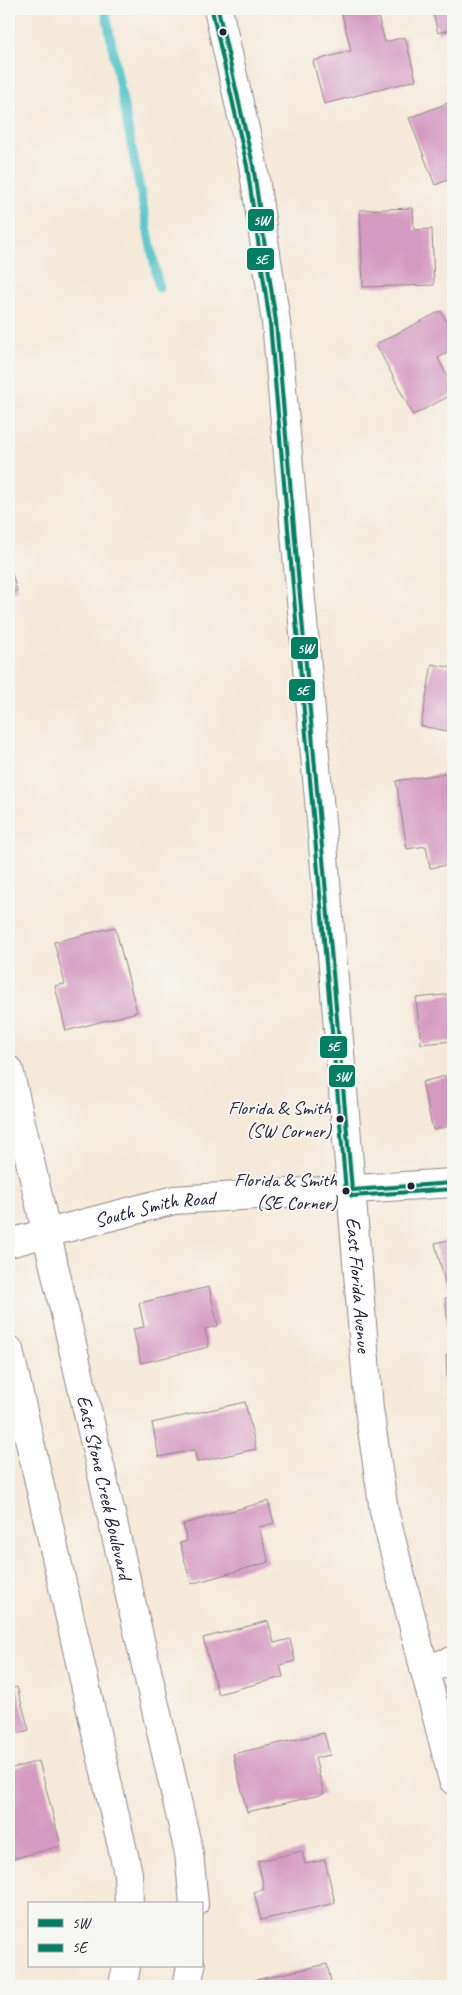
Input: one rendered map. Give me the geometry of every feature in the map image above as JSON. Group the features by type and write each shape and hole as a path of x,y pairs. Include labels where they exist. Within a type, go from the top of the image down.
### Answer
{"street":[{"name":"East Florida Avenue","path":"218,9 253,165 276,322 318,775 369,1409 384,1511 453,1780"},
{"name":"East Stone Creek Boulevard","path":"9,1070 189,1853 194,1902"},
{"name":"South Smith Road","path":"9,1243 174,1200 453,1183"},
{"path":"9,1350 128,1873 129,1902"},
{"path":"424,1669 453,1661"},
{"path":"123,1986 126,1968"},
{"path":"187,1986 192,1968"}],"building":[{"path":"376,9 385,42 405,37 416,80 324,104 313,61 351,51 341,10"},
{"path":"432,9 453,9 453,29 438,33"},
{"path":"453,101 453,178 435,185 409,118"},
{"path":"413,208 414,230 432,229 434,285 363,287 360,210"},
{"path":"441,311 453,335 453,350 438,358 453,388 453,394 413,415 376,344"},
{"path":"9,563 17,591 9,593"},
{"path":"432,664 453,668 453,732 421,726"},
{"path":"453,772 453,864 430,868 426,846 407,849 396,781"},
{"path":"115,927 137,1012 66,1031 55,986 65,984 54,942"},
{"path":"453,994 453,1041 421,1044 416,998"},
{"path":"453,1074 453,1125 433,1130 422,1082"},
{"path":"453,1239 453,1284 446,1286 435,1243"},
{"path":"209,1287 218,1326 205,1329 209,1347 141,1363 133,1329 144,1327 139,1303"},
{"path":"453,1297 453,1344 450,1344 445,1298"},
{"path":"446,1355 453,1355 453,1399 448,1399"},
{"path":"245,1402 256,1449 197,1462 194,1450 159,1457 152,1423"},
{"path":"268,1501 274,1523 259,1527 269,1562 191,1584 180,1543 187,1541 183,1524"},
{"path":"268,1621 274,1643 290,1639 295,1661 280,1665 283,1677 218,1694 203,1638"},
{"path":"17,1687 29,1730 9,1736 9,1689"},
{"path":"324,1733 330,1755 315,1758 324,1794 247,1812 233,1754"},
{"path":"39,1761 61,1846 12,1859 9,1846 9,1769"},
{"path":"302,1851 305,1864 325,1860 335,1903 261,1920 254,1892 264,1889 258,1861"},
{"path":"327,1964 332,1986 252,1986 251,1981"}],"waterway":[{"path":"105,9 159,288"}],"transit line":[{"name":"5W","path":"218,9 253,165 276,322 352,1190 453,1183"},
{"name":"5E","path":"212,10 247,166 270,323 346,1191 352,1196 453,1189"}],"place":[{"name":"Florida & Smith (SW Corner)","path":"340,1119"},
{"name":"Florida & Smith (SE Corner)","path":"346,1191"}]}
